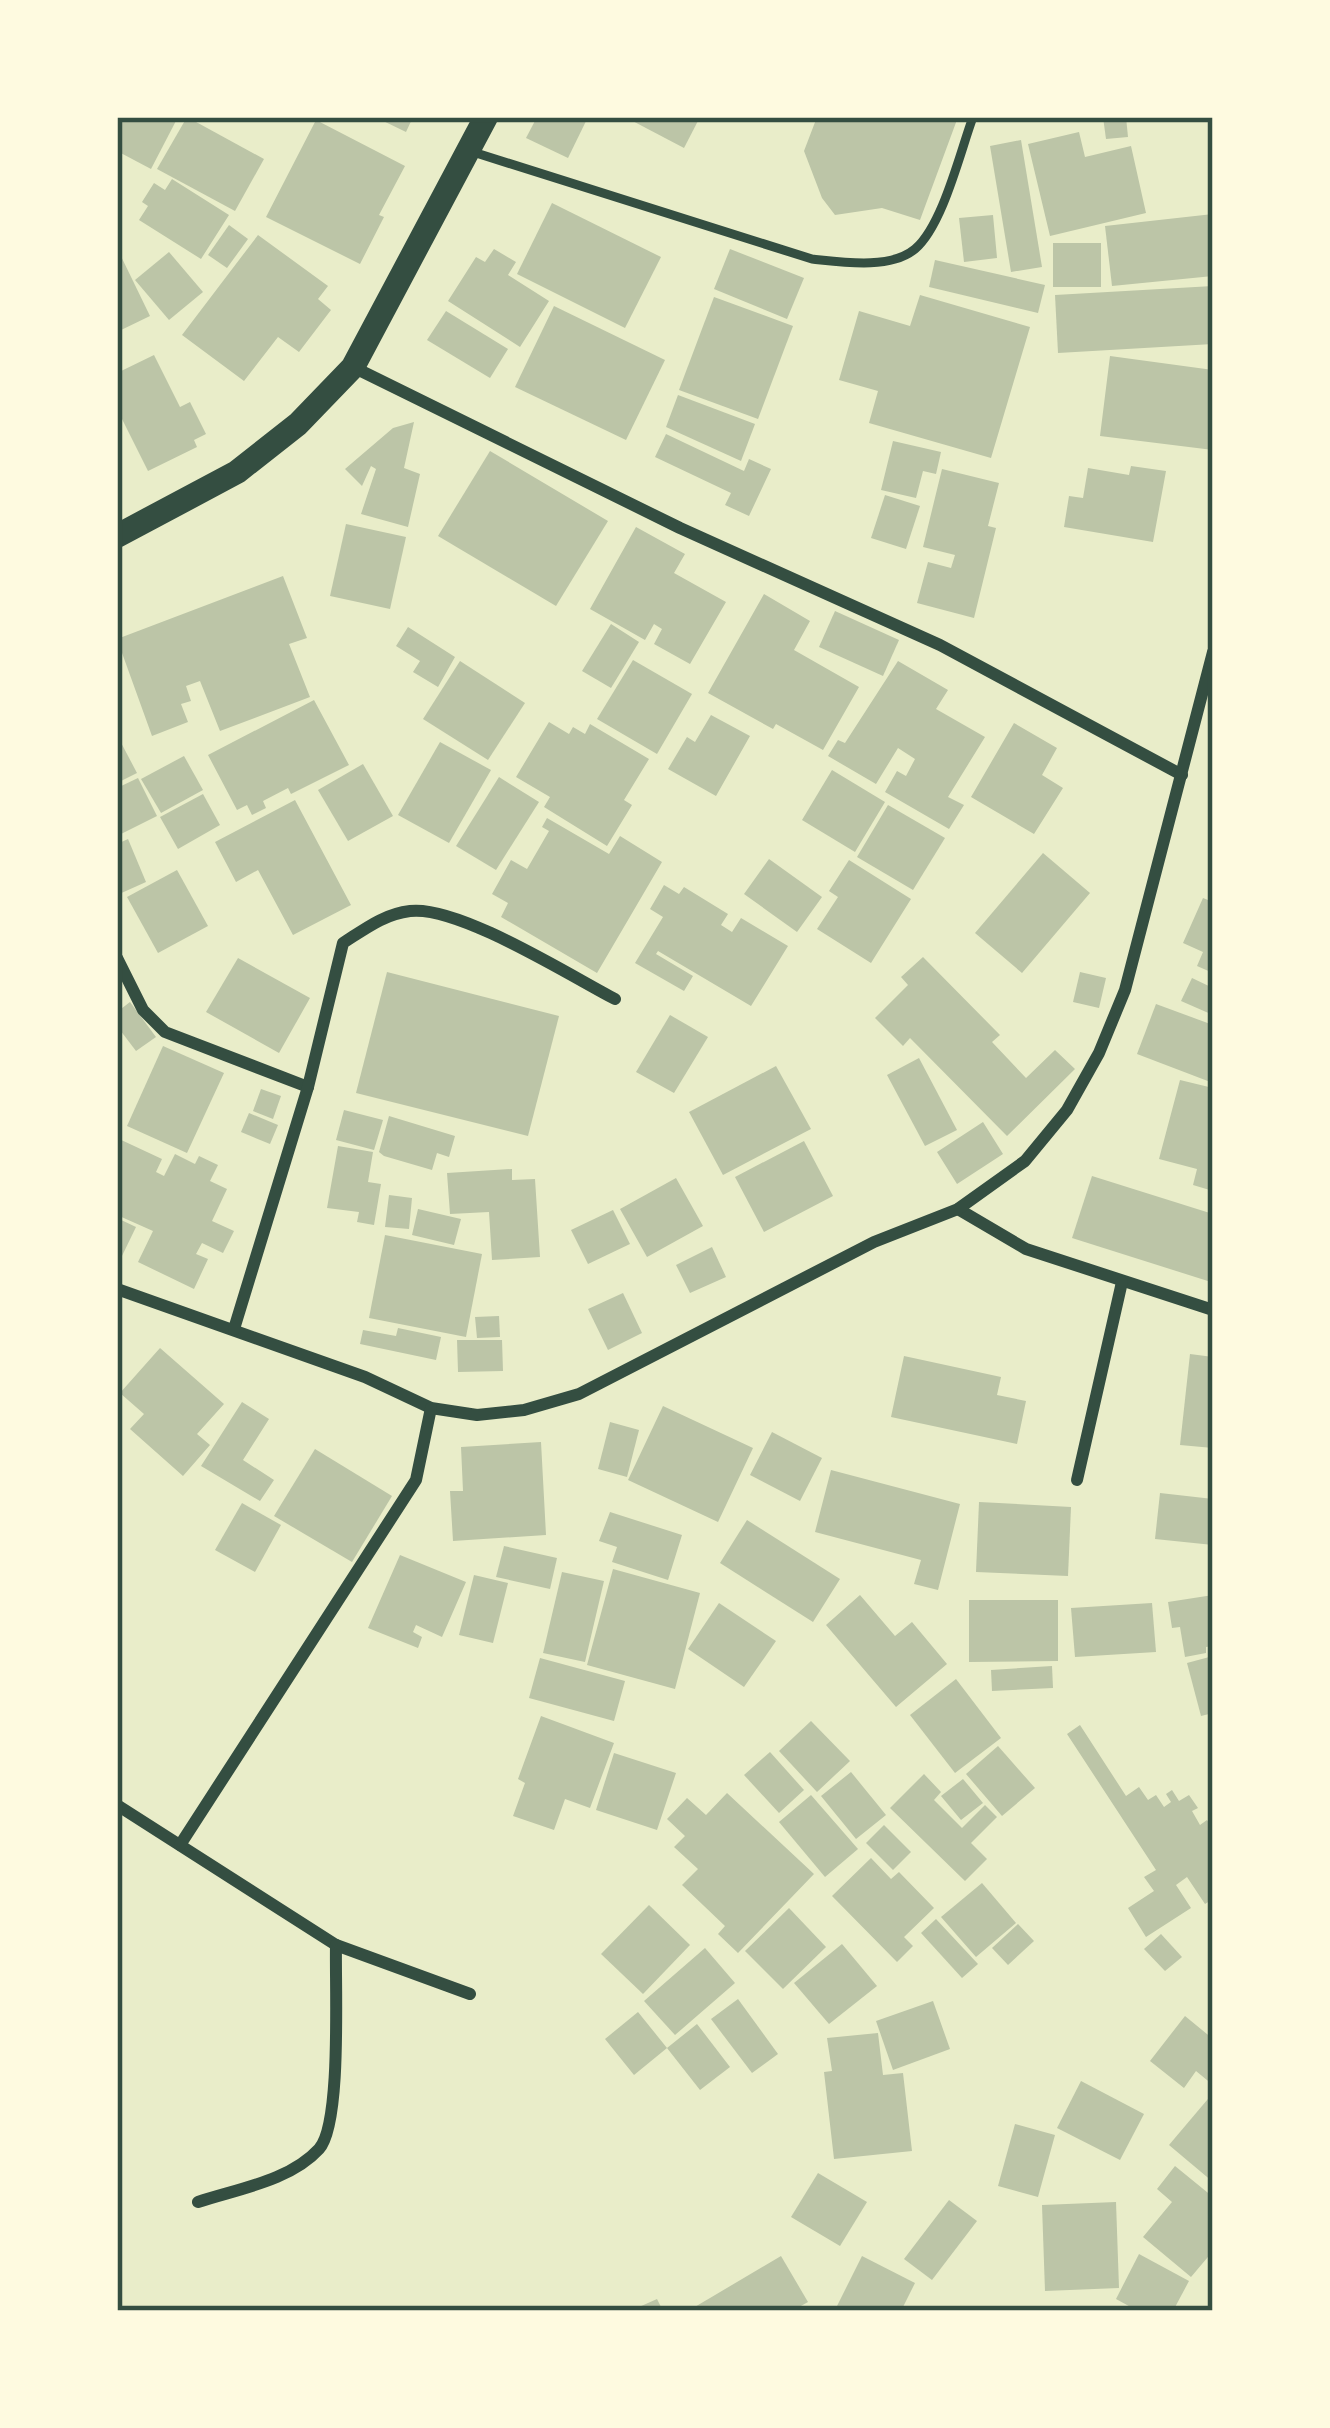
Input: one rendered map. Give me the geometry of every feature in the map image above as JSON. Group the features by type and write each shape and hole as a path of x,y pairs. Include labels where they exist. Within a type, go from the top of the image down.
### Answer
{"main road":[{"path":"117,536 237,472 298,424 353,368 486,117"}],"street":[{"path":"353,368 680,527 940,644 1182,775"},
{"path":"117,1289 364,1377 431,1408 477,1415 524,1411 579,1394 874,1243 958,1209 1025,1161 1067,1110 1100,1053 1125,990 1213,652"},
{"path":"234,1329 308,1087 344,943 385,916 415,910 450,915 615,999"},
{"path":"117,958 143,1010 165,1032 308,1087"},
{"path":"958,1209 1026,1249 1213,1310"},
{"path":"1076,1480 1122,1282"},
{"path":"180,1845 416,1480 431,1408"},
{"path":"117,1805 336,1945 470,1994"},
{"path":"199,2202 282,2175 320,2148 332,2118 336,1945"}],"lane":[{"path":"468,151 812,259 848,263 892,260 914,250 930,228 973,117"}],"building":[{"path":"117,117 178,117 151,169 117,151"},
{"path":"187,117 264,159 235,211 157,169"},
{"path":"375,117 413,117 406,132"},
{"path":"537,117 588,117 568,158 526,138"},
{"path":"625,117 700,117 684,148"},
{"path":"817,117 958,117 920,220 882,208 835,215 822,198 804,151"},
{"path":"1103,117 1126,117 1128,137 1106,139"},
{"path":"316,120 405,166 360,264 266,217"},
{"path":"1079,132 1085,157 1131,146 1146,213 1050,236 1028,144"},
{"path":"1021,140 1042,267 1011,272 990,146"},
{"path":"172,179 229,215 201,259 139,220 148,206 142,202 154,183 165,190"},
{"path":"552,203 661,257 625,328 517,274"},
{"path":"1213,214 1213,276 1112,286 1105,226"},
{"path":"993,215 997,258 964,262 959,218"},
{"path":"229,225 248,239 227,268 208,255"},
{"path":"258,235 328,286 318,299 331,310 299,352 278,337 244,381 182,335"},
{"path":"1053,243 1101,243 1101,287 1053,287"},
{"path":"117,248 150,316 117,332"},
{"path":"494,249 516,262 508,275 549,301 520,347 448,301 476,257 485,262"},
{"path":"730,249 804,278 787,319 714,289"},
{"path":"169,252 203,292 169,320 135,280"},
{"path":"935,260 1045,285 1038,313 929,287"},
{"path":"1213,286 1213,344 1058,353 1055,295"},
{"path":"920,295 1030,327 991,458 869,423 878,391 839,380 859,311 910,326"},
{"path":"714,297 793,326 758,419 679,390"},
{"path":"554,306 665,360 626,440 515,387"},
{"path":"446,311 508,349 490,378 427,340"},
{"path":"154,355 180,407 190,402 206,434 194,440 197,447 148,471 117,409 117,373"},
{"path":"1110,356 1213,370 1213,450 1100,436"},
{"path":"678,395 755,424 741,461 666,427"},
{"path":"414,422 404,468 420,474 408,527 361,514 376,469 371,466 362,486 345,469 393,428"},
{"path":"666,434 744,471 749,459 771,469 749,516 725,505 731,493 655,457"},
{"path":"893,441 941,452 936,474 923,471 916,498 881,490"},
{"path":"490,451 608,521 556,606 438,536"},
{"path":"1131,466 1166,471 1153,542 1064,527 1069,496 1083,498 1088,468 1129,475"},
{"path":"942,469 999,483 988,526 996,528 974,618 917,603 928,562 951,568 955,555 923,547"},
{"path":"885,495 920,506 906,549 871,538"},
{"path":"346,524 406,537 390,609 330,596"},
{"path":"636,527 685,554 674,573 726,602 690,664 654,644 662,629 654,624 645,640 590,609"},
{"path":"283,576 307,638 289,644 310,697 220,731 200,681 186,686 191,701 181,704 188,722 152,736 117,639"},
{"path":"764,594 810,621 794,650 859,687 823,750 708,693"},
{"path":"835,611 899,640 883,676 819,647"},
{"path":"611,624 639,642 611,688 582,671"},
{"path":"408,627 455,657 438,687 413,672 420,661 396,646"},
{"path":"633,660 692,694 657,754 597,719"},
{"path":"460,661 525,703 488,760 423,719"},
{"path":"898,661 948,690 936,709 985,737 948,797 964,805 949,829 885,792 897,771 906,776 915,759 898,748 876,784 828,756 838,740 845,743"},
{"path":"314,700 349,765 291,794 288,788 263,801 266,808 252,815 247,805 237,810 208,755"},
{"path":"711,715 750,736 716,796 668,769 687,737 695,742"},
{"path":"549,722 569,734 573,727 585,734 590,724 649,759 624,800 632,805 607,846 544,807 550,797 516,777"},
{"path":"1014,723 1057,748 1042,775 1063,788 1034,834 971,797"},
{"path":"117,735 137,773 117,783"},
{"path":"440,742 491,770 449,843 398,815"},
{"path":"184,756 203,790 161,813 141,779"},
{"path":"363,764 393,816 348,841 318,790"},
{"path":"832,770 885,802 855,852 802,820"},
{"path":"499,777 539,802 496,870 456,846"},
{"path":"138,778 157,816 117,836 117,788"},
{"path":"203,794 220,825 178,849 160,817"},
{"path":"295,800 351,905 293,935 258,870 236,882 215,842"},
{"path":"888,805 945,838 913,890 857,857"},
{"path":"547,818 609,854 620,836 662,862 597,973 501,917 508,903 492,894 511,860 527,869 549,831 542,827"},
{"path":"128,839 146,882 117,895 117,844"},
{"path":"1043,853 1090,893 1022,973 975,933"},
{"path":"769,859 822,897 797,932 744,894"},
{"path":"849,860 911,899 871,963 817,929 838,897 829,891"},
{"path":"177,870 208,926 158,953 127,897"},
{"path":"664,885 679,894 684,887 728,914 721,925 732,932 741,918 788,946 751,1006 658,951 656,954 693,976 684,991 635,963 663,917 650,909"},
{"path":"1203,898 1213,902 1213,973 1197,966 1203,952 1183,943"},
{"path":"923,957 1000,1035 992,1042 1026,1078 1055,1050 1075,1069 1007,1136 910,1038 903,1046 875,1018 908,985 901,977"},
{"path":"238,958 310,998 279,1053 206,1012"},
{"path":"387,972 559,1016 528,1136 356,1093"},
{"path":"1080,972 1106,978 1099,1008 1073,1002"},
{"path":"1192,978 1213,988 1213,1015 1181,1001"},
{"path":"130,1002 156,1037 136,1051 117,1026 117,1012"},
{"path":"1156,1004 1213,1025 1213,1083 1137,1054"},
{"path":"670,1015 708,1037 674,1093 636,1072"},
{"path":"163,1046 224,1073 187,1153 127,1126"},
{"path":"919,1058 957,1130 925,1146 887,1075"},
{"path":"776,1066 811,1129 723,1175 689,1112"},
{"path":"1180,1080 1213,1088 1213,1191 1193,1185 1197,1169 1159,1159"},
{"path":"261,1089 281,1096 273,1119 253,1111"},
{"path":"344,1110 383,1120 374,1150 336,1140"},
{"path":"249,1113 278,1125 270,1144 241,1132"},
{"path":"389,1116 455,1136 449,1157 437,1153 432,1170 384,1156 379,1152"},
{"path":"983,1122 1003,1154 957,1184 937,1152"},
{"path":"117,1138 162,1159 156,1172 164,1176 175,1154 195,1164 199,1156 218,1165 210,1181 227,1189 212,1221 234,1231 223,1253 202,1243 196,1254 208,1259 194,1289 138,1262 153,1231 117,1215"},
{"path":"804,1141 833,1196 764,1232 735,1177"},
{"path":"338,1146 373,1152 368,1182 381,1184 374,1225 357,1222 359,1212 327,1208"},
{"path":"512,1169 512,1180 535,1179 540,1257 492,1260 489,1212 450,1214 447,1173"},
{"path":"1092,1176 1213,1214 1211,1282 1072,1238"},
{"path":"676,1178 703,1226 647,1257 620,1209"},
{"path":"389,1195 412,1198 409,1229 385,1227"},
{"path":"418,1209 461,1219 454,1245 412,1235"},
{"path":"613,1210 630,1244 588,1264 571,1230"},
{"path":"117,1218 136,1227 121,1258 117,1257"},
{"path":"385,1235 482,1254 466,1337 369,1318"},
{"path":"712,1247 726,1277 690,1293 676,1265"},
{"path":"623,1293 642,1333 608,1350 588,1309"},
{"path":"499,1316 500,1337 477,1338 475,1317"},
{"path":"398,1328 441,1337 436,1360 360,1344 363,1330 396,1336"},
{"path":"457,1340 502,1340 503,1371 458,1372"},
{"path":"160,1348 224,1404 197,1434 210,1445 183,1476 130,1429 144,1414 120,1393"},
{"path":"1190,1354 1213,1357 1213,1448 1180,1445"},
{"path":"904,1356 1001,1377 997,1395 1026,1401 1017,1444 891,1417"},
{"path":"242,1402 269,1419 243,1460 274,1480 260,1501 201,1466"},
{"path":"663,1406 753,1448 718,1522 628,1480"},
{"path":"610,1422 639,1430 627,1477 598,1469"},
{"path":"772,1432 822,1458 800,1501 750,1475"},
{"path":"541,1442 546,1535 453,1541 450,1491 463,1491 461,1447"},
{"path":"315,1449 392,1496 352,1562 274,1516"},
{"path":"831,1470 960,1504 938,1590 914,1584 921,1560 815,1532"},
{"path":"1160,1493 1213,1499 1213,1545 1155,1539"},
{"path":"979,1502 1071,1507 1068,1576 976,1572"},
{"path":"242,1503 281,1525 255,1572 215,1550"},
{"path":"610,1512 682,1535 668,1580 612,1562 617,1547 599,1541"},
{"path":"747,1520 840,1579 813,1622 720,1563"},
{"path":"504,1546 557,1558 550,1589 496,1577"},
{"path":"400,1555 466,1582 442,1637 416,1625 413,1632 422,1637 418,1648 368,1628"},
{"path":"613,1569 700,1593 675,1689 587,1665"},
{"path":"562,1572 604,1581 585,1662 543,1653"},
{"path":"474,1575 508,1583 493,1643 459,1635"},
{"path":"860,1595 895,1636 912,1622 947,1664 896,1707 826,1625"},
{"path":"1213,1595 1213,1646 1206,1647 1206,1653 1185,1657 1180,1627 1172,1628 1168,1602"},
{"path":"969,1600 1058,1600 1058,1661 969,1662"},
{"path":"719,1603 776,1641 744,1687 688,1649"},
{"path":"1152,1603 1156,1652 1075,1657 1071,1608"},
{"path":"1213,1656 1213,1713 1201,1716 1187,1663"},
{"path":"540,1658 625,1681 614,1721 529,1698"},
{"path":"1052,1666 1053,1688 992,1691 991,1670"},
{"path":"956,1679 1001,1738 955,1773 910,1715"},
{"path":"541,1716 614,1743 590,1808 565,1799 554,1830 513,1816 525,1783 518,1779"},
{"path":"811,1721 850,1761 817,1792 779,1751"},
{"path":"1080,1725 1126,1796 1139,1787 1148,1800 1156,1795 1164,1807 1171,1802 1166,1794 1172,1790 1179,1801 1189,1795 1198,1808 1192,1811 1200,1825 1207,1820 1213,1829 1213,1899 1205,1904 1187,1877 1176,1885 1191,1908 1146,1937 1128,1908 1154,1891 1144,1877 1156,1870 1067,1734"},
{"path":"998,1746 1035,1788 1002,1816 966,1774"},
{"path":"770,1752 804,1790 779,1813 744,1775"},
{"path":"614,1753 676,1773 657,1830 596,1810"},
{"path":"851,1772 886,1815 856,1839 821,1796"},
{"path":"924,1774 941,1792 934,1800 962,1828 985,1805 997,1817 971,1843 987,1859 965,1881 890,1808"},
{"path":"963,1779 983,1803 961,1820 941,1796"},
{"path":"727,1793 814,1874 738,1953 718,1934 725,1926 682,1885 698,1869 674,1847 685,1836 667,1819 687,1798 706,1815"},
{"path":"811,1795 858,1849 825,1877 779,1822"},
{"path":"884,1825 911,1852 893,1870 866,1843"},
{"path":"871,1858 891,1879 899,1872 934,1908 904,1937 913,1946 897,1962 832,1896"},
{"path":"982,1883 1016,1923 976,1957 941,1917"},
{"path":"649,1905 690,1945 643,1994 601,1954"},
{"path":"789,1908 826,1947 783,1989 745,1951"},
{"path":"936,1919 978,1964 962,1978 921,1933"},
{"path":"1018,1924 1034,1941 1008,1965 992,1948"},
{"path":"1161,1934 1182,1957 1165,1971 1144,1949"},
{"path":"842,1944 877,1986 829,2024 794,1983"},
{"path":"705,1948 735,1983 675,2035 644,2001"},
{"path":"738,1999 778,2054 752,2073 711,2019"},
{"path":"933,2001 950,2049 893,2070 876,2021"},
{"path":"638,2012 667,2048 634,2075 605,2039"},
{"path":"1185,2016 1213,2039 1213,2085 1196,2071 1184,2088 1150,2061"},
{"path":"697,2024 730,2067 700,2090 667,2048"},
{"path":"878,2033 883,2075 903,2073 912,2151 834,2159 824,2072 832,2071 827,2038"},
{"path":"1081,2081 1144,2114 1120,2160 1057,2128"},
{"path":"1213,2093 1213,2182 1169,2145"},
{"path":"1015,2124 1055,2135 1038,2197 998,2186"},
{"path":"1175,2166 1213,2197 1213,2251 1191,2277 1143,2237 1172,2202 1157,2189"},
{"path":"818,2173 867,2202 840,2246 791,2217"},
{"path":"949,2200 977,2221 932,2280 904,2259"},
{"path":"1116,2202 1119,2288 1045,2291 1042,2205"},
{"path":"1139,2254 1189,2281 1173,2311 1138,2311 1116,2299"},
{"path":"781,2256 808,2302 792,2311 688,2311"},
{"path":"862,2256 915,2283 901,2311 836,2308"},
{"path":"657,2299 663,2311 630,2311"}]}
